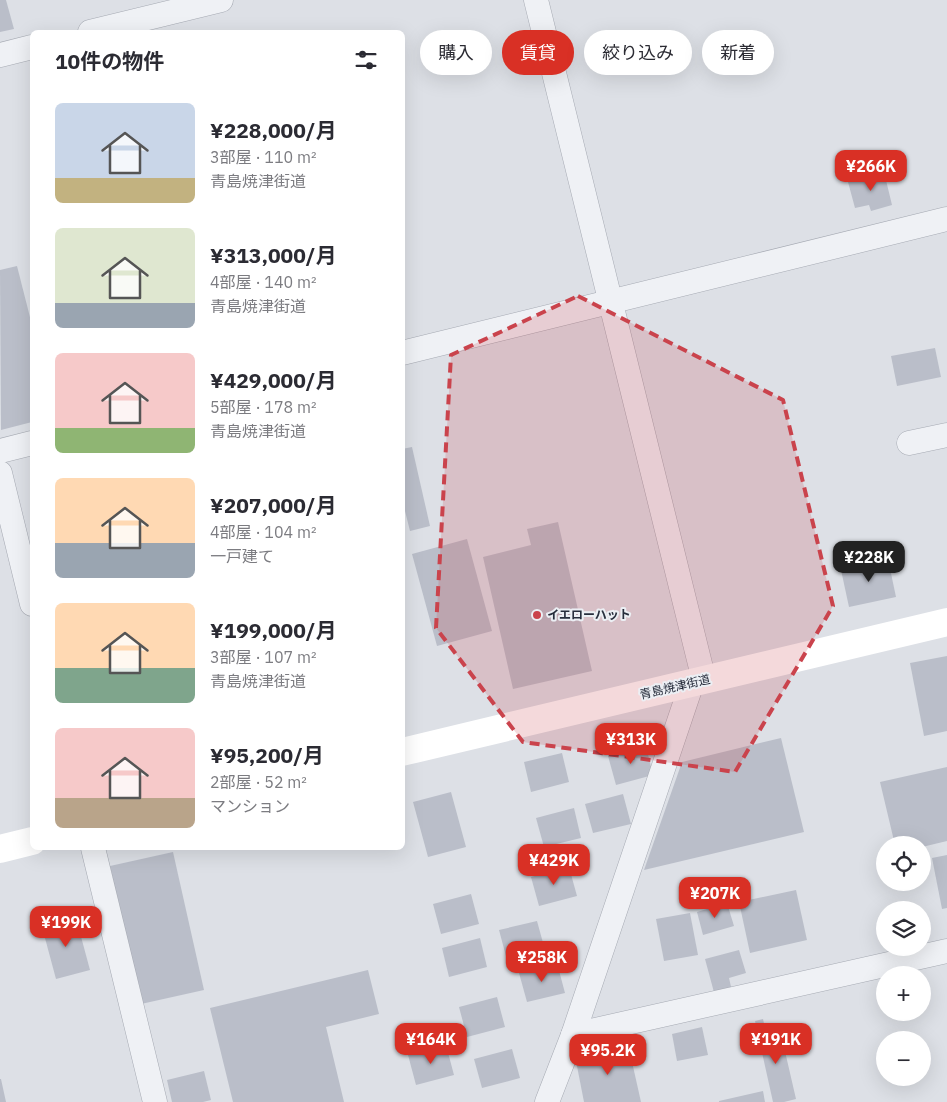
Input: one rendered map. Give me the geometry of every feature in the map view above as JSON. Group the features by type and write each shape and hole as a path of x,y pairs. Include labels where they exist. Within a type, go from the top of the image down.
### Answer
{"main road":[{"name":"青島焼津街道","path":"405,751 947,622"},
{"path":"0,849 30,842"}],"street":[{"path":"98,30 221,0"},
{"path":"536,0 610,302 698,682 572,1035 545,1101"},
{"path":"0,55 30,48"},
{"path":"405,352 947,219"},
{"path":"909,443 947,434"},
{"path":"0,451 30,444"},
{"path":"0,472 30,596"},
{"path":"93,850 154,1102"},
{"path":"572,1035 947,951"}],"highlighted area":[{"path":"578,296 783,400 833,606 735,772 523,742 436,628 451,355"}],"building":[{"path":"0,0 6,0 14,29 0,32"},
{"path":"884,172 892,205 871,211 869,205 855,208 848,182"},
{"path":"17,266 30,317 30,423 1,430 0,270"},
{"path":"935,348 941,377 897,386 891,356"},
{"path":"412,447 430,526 410,531 405,511 405,448"},
{"path":"558,522 592,671 513,689 483,557 531,545 527,529"},
{"path":"467,539 492,631 437,646 412,554"},
{"path":"888,559 896,597 849,607 841,570"},
{"path":"947,656 947,731 924,736 910,663"},
{"path":"781,738 804,832 644,870 682,762"},
{"path":"646,746 653,775 616,785 608,756"},
{"path":"562,753 569,782 531,792 524,762"},
{"path":"947,767 947,841 931,845 931,836 893,836 880,782"},
{"path":"451,792 466,847 428,857 413,802"},
{"path":"623,794 631,824 593,833 585,804"},
{"path":"574,808 581,838 544,847 536,818"},
{"path":"173,852 204,990 141,1004 110,866"},
{"path":"947,855 947,908 942,909 932,858"},
{"path":"569,867 577,896 539,906 531,877"},
{"path":"796,890 807,940 750,953 739,902"},
{"path":"471,894 479,924 441,934 433,904"},
{"path":"727,903 734,926 703,935 697,912"},
{"path":"690,913 698,955 664,961 656,919"},
{"path":"76,918 90,970 56,979 42,927"},
{"path":"537,921 545,950 507,960 499,930"},
{"path":"480,938 487,967 449,977 442,948"},
{"path":"739,950 746,973 729,978 732,991 715,996 705,959"},
{"path":"557,963 565,993 527,1002 519,973"},
{"path":"368,970 379,1014 326,1027 344,1102 233,1102 210,1008"},
{"path":"497,997 505,1027 467,1037 459,1007"},
{"path":"763,1019 767,1037 781,1034 796,1099 773,1102 755,1021"},
{"path":"702,1027 708,1055 677,1061 672,1034"},
{"path":"628,1044 641,1102 584,1102 575,1056"},
{"path":"446,1045 454,1075 416,1085 408,1055"},
{"path":"512,1049 520,1078 482,1088 474,1059"},
{"path":"204,1071 211,1100 203,1102 172,1102 167,1080"},
{"path":"1,1079 6,1102 0,1102"},
{"path":"763,1091 765,1102 719,1102 719,1101"}],"place":[{"name":"イエローハット","path":"537,615"}]}
